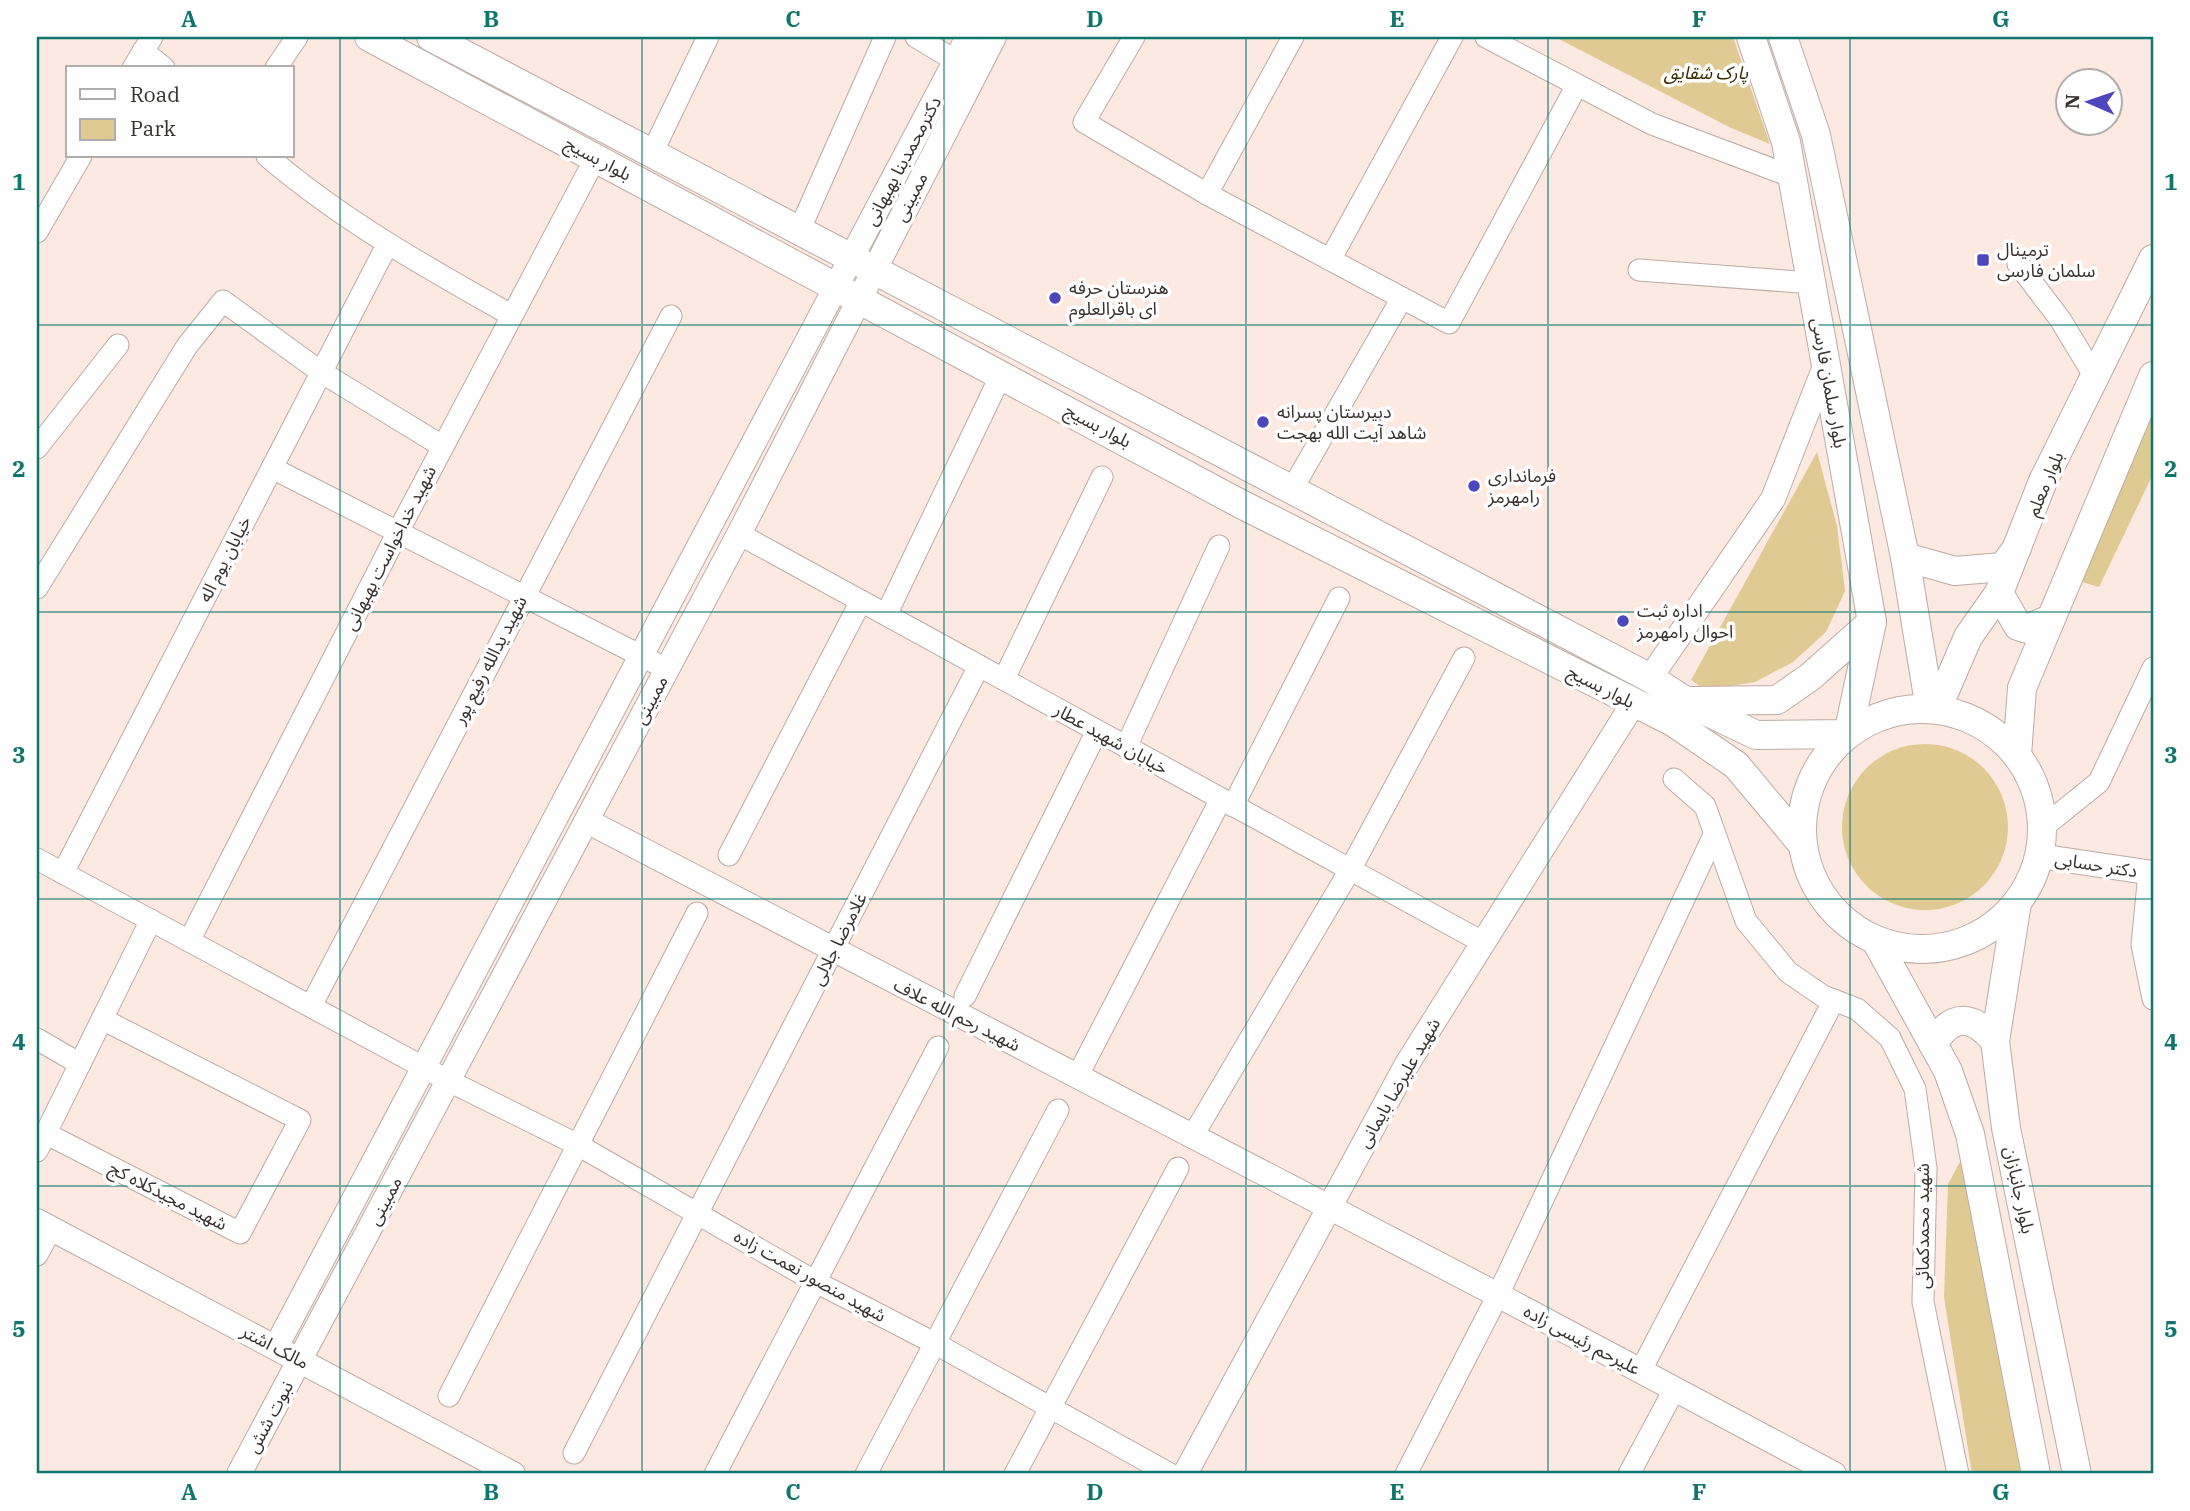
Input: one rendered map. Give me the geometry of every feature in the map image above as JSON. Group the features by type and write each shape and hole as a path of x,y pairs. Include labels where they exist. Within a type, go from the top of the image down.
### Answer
{"main road":[{"name":"بلوار بسیج","path":"369,37 1202,482 1633,704 1673,722 1736,765 1803,845"},
{"name":"بلوار بسیج","path":"431,37 1650,678 1687,702 1756,735 1849,734"},
{"name":"بلوار سلمان فارسی","path":"1751,37 1786,142 1872,622 1849,734"},
{"name":"بلوار سلمان فارسی","path":"1783,37 1816,135 1905,557 1934,709"},
{"name":"بلوار معلم","path":"1934,709 1968,637 1999,593 2021,543 2043,481 2153,259"},
{"path":"2017,755 2022,688 2153,376"},
{"path":"1202,482 1220,451"},
{"path":"1905,557 1955,571 2003,567 2021,543"},
{"path":"1999,593 2018,626 2027,629 2050,619"},
{"path":"1687,702 1777,700 1810,677 1872,622"},
{"path":"1934,709 1968,718 1995,733 2017,755 2035,790 2040,842 2031,880 2017,903 1995,925 1968,941 1938,949 1906,949 1876,941 1849,925 1826,903 1811,876 1803,845 1802,814 1811,783 1826,756 1849,734 1876,718 1906,710 1934,709"},
{"path":"1736,765 1753,752 1756,735"},
{"name":"بلوار جانبازان","path":"2017,903 1995,1041 2006,1128 2077,1474"},
{"name":"بلوار جانبازان","path":"1876,941 1948,1071 1970,1134 2036,1474"},
{"path":"1933,1044 1943,1028 1956,1021 1972,1022 1983,1027 1995,1041"}],"street":[{"path":"277,66 296,37"},
{"path":"652,153 708,37"},
{"path":"799,231 885,37"},
{"path":"916,37 956,61"},
{"name":"دکترمحمدبنا بهبهانی","path":"849,292 968,37"},
{"name":"ممبینی","path":"864,264 994,37"},
{"path":"1134,37 1084,122 1207,194 1449,323 1577,85"},
{"path":"1207,194 1293,37"},
{"path":"1330,260 1452,37"},
{"path":"1486,37 1652,124 1793,177"},
{"path":"143,52 161,66"},
{"path":"37,232 80,158"},
{"path":"269,158 316,198 387,245 511,315"},
{"name":"شهید خداخواست بهبهانی","path":"189,941 442,446 596,158"},
{"name":"خیابان یوم اله","path":"63,873 387,245"},
{"path":"2018,264 2060,319 2095,377"},
{"path":"1639,270 1812,283"},
{"name":"ممبینی","path":"300,1361 739,534 849,292"},
{"name":"ممبینی","path":"276,1348 642,657 849,292"},
{"path":"1291,491 1402,298"},
{"path":"37,588 187,346 223,301 321,372 442,446"},
{"name":"شهید یدالله رفیع پور","path":"310,1006 671,316"},
{"path":"37,448 118,345"},
{"path":"1650,678 1773,499 1826,364"},
{"path":"887,613 1001,375"},
{"path":"272,468 399,530 667,669"},
{"path":"1004,679 1102,477"},
{"name":"خیابان شهید عطار","path":"739,534 1484,943"},
{"path":"1126,747 1219,546"},
{"path":"1077,1077 1339,598"},
{"path":"729,855 861,601"},
{"path":"1192,1136 1350,870 1464,659"},
{"name":"غلامرضا جلالی","path":"574,1453 979,666"},
{"path":"2040,842 2099,782 2153,668"},
{"name":"شهید علیرضا بایمانی","path":"1185,1474 1407,1064 1633,704"},
{"path":"965,996 1097,731"},
{"name":"شهید محمدکمائی","path":"1674,779 1705,806 1746,921 1788,972 1835,1000 1857,1009 1890,1038 1915,1089 1926,1168 1923,1302 1958,1474"},
{"name":"شهید رحم الله علاف","path":"587,821 1329,1207"},
{"path":"1406,1474 1497,1295 1714,835"},
{"name":"دکتر حسابی","path":"2040,842 2151,873"},
{"name":"شهید منصور نعمت زاده","path":"37,859 449,1081 578,1145 816,1282 936,1344 1170,1474"},
{"path":"2151,873 2142,945 2153,999"},
{"path":"449,1396 697,913"},
{"path":"41,1142 151,920"},
{"path":"1640,1372 1835,1000"},
{"name":"شهید مجیدکلاه کج","path":"41,1142 240,1233 300,1120 102,1019"},
{"path":"37,1039 80,1064"},
{"path":"715,1474 938,1047"},
{"path":"866,1474 1058,1110"},
{"path":"1015,1474 1178,1168"},
{"name":"علیرحم رئیسی زاده","path":"1329,1207 1833,1474"},
{"path":"37,1255 44,1225"},
{"name":"مالک اشتر","path":"44,1225 513,1474"},
{"name":"نبوت شش","path":"239,1474 300,1361"},
{"path":"1629,1474 1674,1390"}],"green space":[{"name":"پارک شقایق","path":"1555,37 1733,37 1770,144 1731,128"},
{"path":"2153,400 2153,474 2099,587 2075,580"},
{"path":"1817,452 1837,526 1845,591 1826,632 1793,662 1755,682 1706,690 1691,680"},
{"path":"1925,744 1957,750 1984,768 2002,795 2008,827 2002,859 1984,886 1957,904 1925,910 1893,904 1866,886 1848,859 1842,827 1848,795 1866,768 1893,750"},
{"path":"1961,1160 2022,1474 1972,1474 1944,1297 1948,1184"}],"place":[{"name":"ترمینال سلمان فارسی","path":"1983,260"},
{"name":"هنرستان حرفه ای باقرالعلوم","path":"1055,298"},
{"name":"دبیرستان پسرانه شاهد آیت الله بهجت","path":"1263,422"},
{"name":"فرمانداری رامهرمز","path":"1474,486"},
{"name":"اداره ثبت احوال رامهرمز","path":"1623,621"}]}
